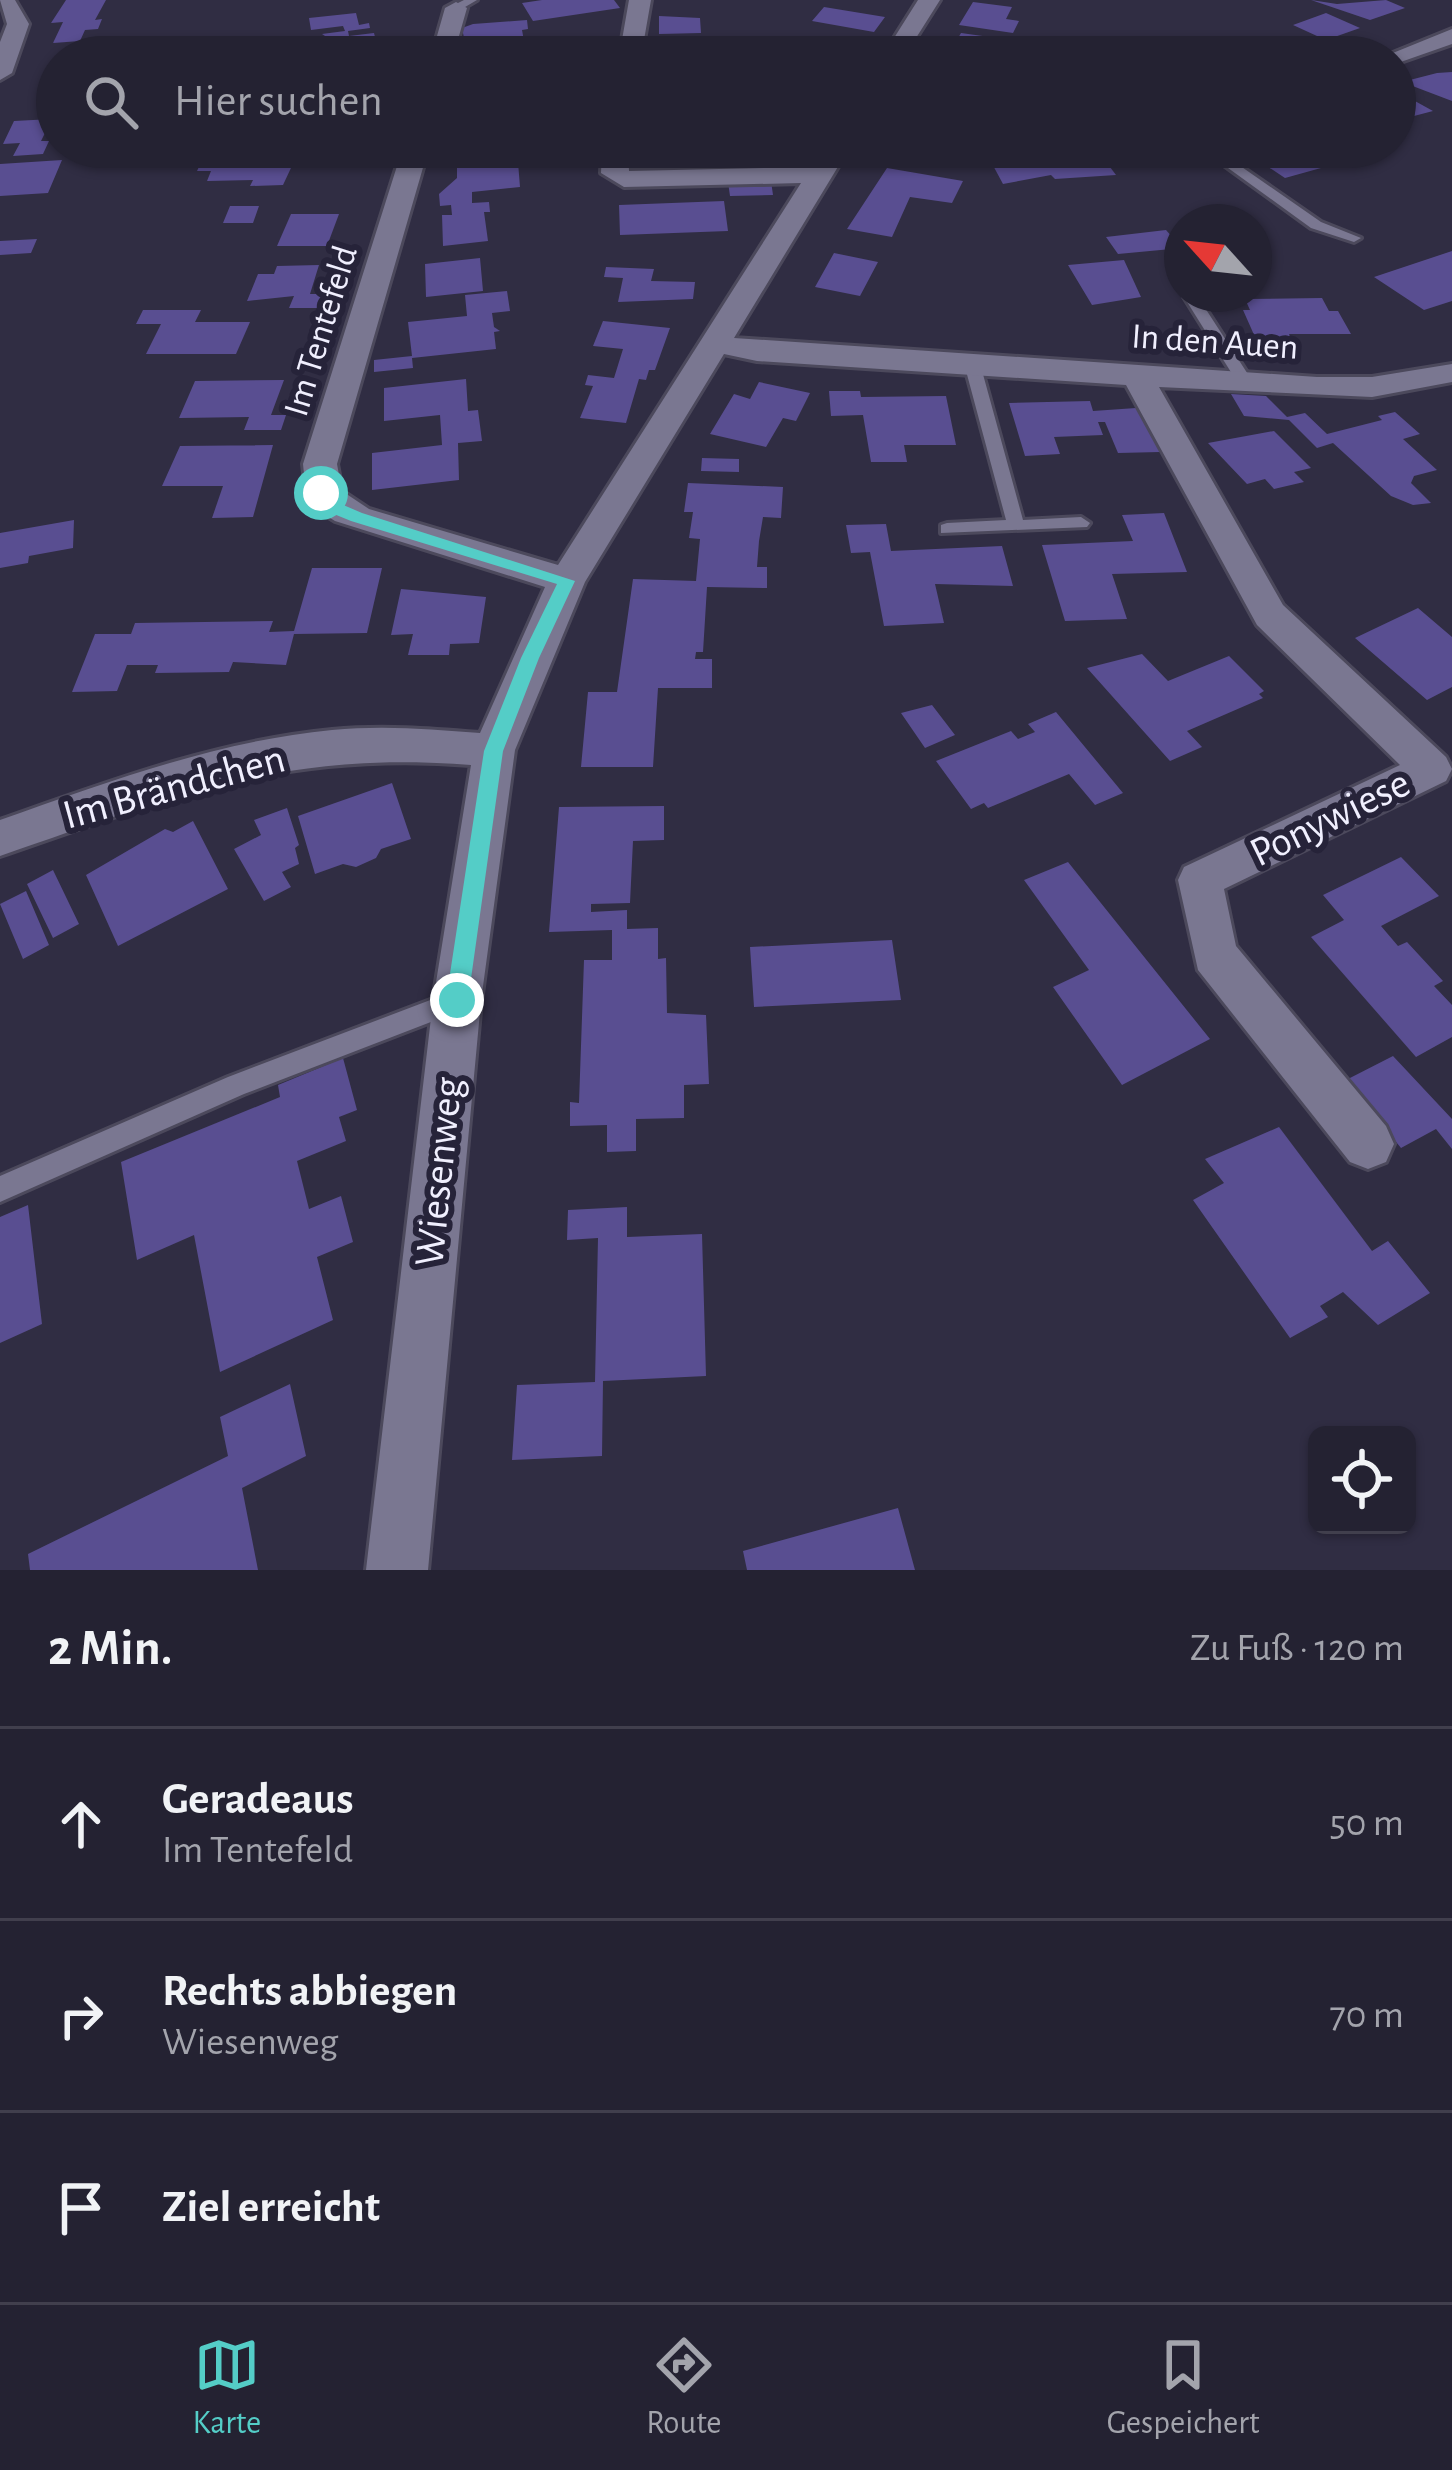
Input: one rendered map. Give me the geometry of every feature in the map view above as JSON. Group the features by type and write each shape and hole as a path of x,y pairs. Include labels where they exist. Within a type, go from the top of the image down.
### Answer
{"street":[{"path":"0,73 18,24 4,0"},
{"path":"634,36 640,0"},
{"path":"906,36 928,0"},
{"path":"451,36 464,4"},
{"path":"1416,49 1452,36"},
{"name":"Im Tentefeld","path":"410,168 320,464 321,493 335,508 357,517 567,581"},
{"path":"614,168 624,179 749,168"},
{"name":"Wiesenweg","path":"397,1570 457,1000 494,751 530,658 567,581 824,168"},
{"name":"In den Auen","path":"712,342 757,352 1245,382 1372,387 1452,373"},
{"name":"Ponywiese","path":"1137,376 1270,615 1431,769 1200,880 1214,955 1368,1144"},
{"name":"Im Brändchen","path":"0,838 174,777 291,753 383,743 494,751"}],"lane":[{"path":"1234,168 1316,226 1354,238"},
{"path":"1200,312 1245,382"},
{"path":"973,367 1016,526"},
{"path":"947,529 1082,523"},
{"path":"0,1189 237,1085 457,1000"}],"building":[{"path":"66,0 106,0 95,20 102,19 98,29 85,30 82,36 56,36 63,22 51,23"},
{"path":"614,0 620,8 533,21 522,3"},
{"path":"1311,0 1337,4 1386,0 1405,8 1370,20"},
{"path":"973,2 1012,7 1006,19 1019,21 1013,33 959,25"},
{"path":"824,7 885,17 874,32 812,21"},
{"path":"356,13 359,25 369,23 370,28 348,31 349,36 325,36 322,34 345,31 343,26 311,30 309,18"},
{"path":"1326,13 1360,28 1337,36 1317,36 1293,25"},
{"path":"659,16 700,18 701,33 659,34"},
{"path":"527,20 528,29 522,30 523,36 464,36 462,28"},
{"path":"1452,72 1452,101 1416,87 1416,78"},
{"path":"1416,102 1433,111 1416,115"},
{"path":"36,120 36,154 13,156 20,143 3,144 14,121"},
{"path":"36,162 36,168 59,168 48,193 0,196 0,164"},
{"path":"291,168 283,185 207,181 211,171 197,171"},
{"path":"457,168 518,168 520,187 472,192 472,203 489,202 490,212 484,212 488,241 443,246 442,215 452,215 451,205 440,206 439,194 457,178"},
{"path":"750,168 789,171 751,173"},
{"path":"887,168 963,181 952,203 910,197 892,237 847,229"},
{"path":"994,168 1111,168 1116,175 1055,179 1051,175 1003,184"},
{"path":"1270,168 1321,168 1285,178"},
{"path":"771,181 773,195 730,196 728,182"},
{"path":"724,201 728,231 620,235 619,205"},
{"path":"230,206 259,206 253,223 223,223"},
{"path":"291,214 339,214 327,246 277,246"},
{"path":"1164,230 1164,250 1118,254 1106,237"},
{"path":"37,239 31,253 0,255 0,241"},
{"path":"1452,251 1452,301 1424,310 1374,277"},
{"path":"834,253 878,262 860,296 815,287"},
{"path":"480,258 483,291 426,297 425,264"},
{"path":"1124,260 1141,297 1092,305 1068,265"},
{"path":"319,265 310,294 328,294 322,308 289,308 294,296 247,301 258,274 274,274 277,266"},
{"path":"606,267 654,269 651,281 695,282 693,299 618,302 623,278 604,277"},
{"path":"507,291 510,311 492,313 494,327 500,331 494,332 496,349 412,358 413,368 374,372 374,360 412,356 408,322 467,316 465,295"},
{"path":"1322,298 1329,311 1338,311 1351,334 1289,334 1298,355 1263,355 1244,312 1272,312 1272,299"},
{"path":"143,310 201,310 195,322 250,322 236,354 146,354 161,324 136,324"},
{"path":"603,321 670,328 655,370 649,370 646,380 639,379 626,423 580,418 593,386 585,385 588,375 614,378 623,349 593,346"},
{"path":"466,379 468,411 478,410 482,441 458,443 459,480 372,490 372,453 442,445 440,415 384,421 384,388"},
{"path":"284,380 271,415 286,415 281,430 244,430 249,417 179,418 195,381"},
{"path":"759,382 810,393 796,421 783,418 766,447 710,434 734,394 750,399"},
{"path":"829,391 860,391 861,397 946,396 956,445 904,445 907,462 871,462 863,415 831,416"},
{"path":"1231,394 1266,396 1287,417 1305,413 1327,434 1382,420 1378,416 1395,412 1420,434 1403,439 1437,470 1414,476 1411,483 1431,503 1413,505 1391,496 1333,443 1317,448 1289,420 1244,416"},
{"path":"1090,401 1093,411 1136,408 1160,452 1118,453 1105,422 1098,422 1103,435 1054,437 1060,454 1025,456 1009,403"},
{"path":"1274,431 1311,468 1294,472 1304,482 1274,489 1265,479 1247,484 1208,443"},
{"path":"273,445 253,517 212,518 223,486 162,486 180,446"},
{"path":"702,458 739,459 739,472 701,471"},
{"path":"688,483 783,487 781,518 763,517 759,541 757,567 767,567 767,588 707,587 703,652 696,652 695,659 712,659 712,688 658,688 653,767 581,767 588,692 617,692 633,579 696,581 700,539 689,538 693,512 684,512"},
{"path":"1164,513 1187,572 1112,574 1127,619 1065,621 1042,545 1133,541 1122,515"},
{"path":"74,520 73,548 29,556 28,563 0,568 0,533"},
{"path":"886,524 891,551 1002,546 1013,586 935,584 944,623 884,626 870,552 851,553 846,525"},
{"path":"312,568 382,568 367,633 294,634 286,665 233,662 229,672 155,673 158,665 127,665 117,691 72,692 95,634 131,634 135,623 273,621 269,632 294,631"},
{"path":"401,589 486,597 479,643 450,644 449,655 408,655 413,634 391,635"},
{"path":"1418,608 1452,637 1452,687 1427,700 1355,638"},
{"path":"1142,654 1168,681 1229,656 1264,691 1259,694 1263,698 1187,731 1202,747 1170,761 1087,668"},
{"path":"932,705 955,735 925,748 901,713"},
{"path":"1056,712 1123,793 1095,805 1069,774 988,808 984,803 971,809 936,761 1011,731 1018,739 1035,732 1028,724"},
{"path":"392,783 411,839 381,849 376,858 356,867 343,864 315,874 298,816"},
{"path":"664,806 664,840 633,841 630,903 591,904 591,912 627,910 627,929 658,928 658,959 666,958 667,1013 706,1015 709,1084 684,1085 684,1118 636,1119 636,1151 607,1152 607,1125 570,1126 570,1102 579,1103 584,960 612,960 612,930 549,932 559,807"},
{"path":"287,808 299,845 295,848 299,864 282,872 291,887 264,901 234,849 261,835 254,820"},
{"path":"193,821 228,889 118,946 86,875 165,829 173,832"},
{"path":"1401,857 1439,896 1381,926 1398,946 1407,942 1443,981 1434,986 1452,1005 1452,1037 1416,1057 1311,937 1344,920 1323,895"},
{"path":"1068,862 1210,1039 1122,1085 1053,987 1089,970 1024,880"},
{"path":"53,870 79,924 53,938 27,884"},
{"path":"26,891 49,945 23,959 0,904"},
{"path":"892,940 901,1000 754,1007 750,947"},
{"path":"1393,1056 1452,1119 1452,1149 1436,1129 1401,1148 1346,1080"},
{"path":"343,1058 357,1110 339,1117 346,1141 297,1161 309,1209 341,1196 353,1242 317,1257 333,1320 220,1372 194,1235 137,1260 121,1162 280,1097 278,1085"},
{"path":"1279,1127 1372,1251 1388,1241 1430,1293 1378,1325 1343,1292 1320,1306 1328,1317 1290,1338 1193,1200 1224,1183 1205,1159"},
{"path":"28,1205 42,1324 0,1343 0,1217"},
{"path":"627,1207 627,1237 702,1234 706,1376 603,1381 602,1456 512,1460 517,1385 595,1382 598,1238 567,1240 568,1210"},
{"path":"290,1384 306,1456 242,1488 258,1570 30,1570 28,1554 228,1456 220,1417"},
{"path":"898,1508 915,1570 747,1570 743,1551"}],"route":[{"path":"321,493 335,508 357,517 567,581 530,658 494,751 457,1000"}]}
